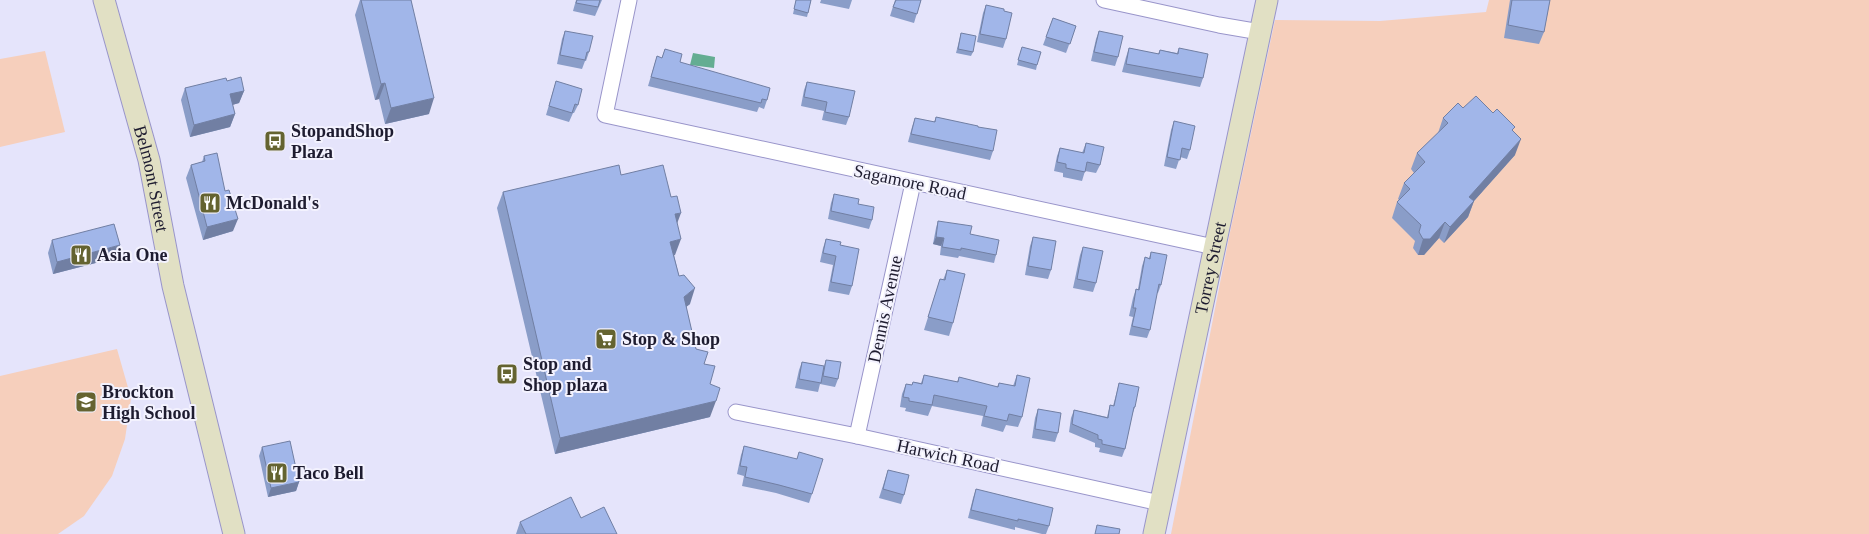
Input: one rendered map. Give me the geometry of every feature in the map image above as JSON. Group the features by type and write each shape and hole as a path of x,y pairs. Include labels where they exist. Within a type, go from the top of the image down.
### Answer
{"main road":[{"name":"Belmont Street","path":"104,0 149,160 173,286 234,534"},
{"name":"Torrey Street","path":"1154,534 1267,0"}],"street":[{"name":"Sagamore Road","path":"629,0 605,115 1214,247"},
{"path":"1104,0 1260,32"},
{"name":"Dennis Avenue","path":"857,436 913,183"},
{"name":"Harwich Road","path":"736,412 857,436 1160,503"}],"shaded area":[{"path":"1489,0 1869,0 1869,534 1171,534 1229,237 1275,20 1380,21 1486,12"},
{"path":"45,51 65,132 0,147 0,59"},
{"path":"693,53 715,57 714,68 690,65"},
{"path":"117,349 131,398 125,439 112,476 84,516 58,534 0,534 0,376"}],"building":[{"path":"361,0 411,0 434,98 391,108 385,83 381,84"},
{"path":"577,0 600,0 598,7 576,3"},
{"path":"796,0 811,0 808,13 794,9"},
{"path":"896,0 921,0 917,14 893,7"},
{"path":"1512,0 1550,0 1544,32 1508,25"},
{"path":"986,5 1012,13 1006,39 980,34"},
{"path":"1053,18 1076,26 1070,44 1046,37"},
{"path":"565,31 593,36 585,60 560,55"},
{"path":"1099,31 1123,36 1118,57 1094,52"},
{"path":"961,33 976,36 973,52 958,49"},
{"path":"1022,47 1041,52 1037,65 1018,60"},
{"path":"1129,48 1159,54 1160,50 1178,54 1179,48 1208,54 1203,78 1126,64"},
{"path":"665,49 682,54 680,62 770,88 767,100 762,99 761,103 651,77 657,56 662,58"},
{"path":"241,77 244,91 230,94 235,114 194,125 185,88 226,78 227,81"},
{"path":"556,81 582,89 578,105 575,104 572,113 549,106"},
{"path":"807,82 855,91 849,117 825,112 827,102 804,97"},
{"path":"1476,96 1493,113 1497,109 1515,127 1512,130 1521,139 1469,197 1474,201 1450,227 1445,222 1430,239 1423,239 1419,232 1421,225 1397,202 1410,189 1404,183 1425,162 1417,153 1448,123 1443,118 1458,103 1463,108"},
{"path":"936,117 997,130 993,151 911,134 915,118 935,122"},
{"path":"1174,121 1195,126 1190,150 1182,148 1180,160 1167,157"},
{"path":"1086,143 1104,147 1100,165 1087,162 1085,172 1066,168 1066,164 1057,162 1060,148 1084,153"},
{"name":"McDonald's","path":"217,153 225,191 229,190 238,219 207,227 191,165 205,161 204,156"},
{"name":"Stop & Shop","path":"619,165 621,175 663,165 671,197 677,196 681,213 675,214 681,239 670,242 679,276 684,275 695,288 684,297 696,349 708,352 704,364 715,366 710,384 720,388 716,401 560,438 503,192"},
{"path":"834,194 859,199 858,204 874,207 872,220 831,211"},
{"path":"938,221 972,226 970,234 999,240 996,255 961,248 961,250 942,247 944,238 936,237"},
{"path":"114,224 120,245 57,262 52,240"},
{"path":"1033,237 1056,241 1051,270 1028,266"},
{"path":"826,239 841,242 840,245 859,249 852,286 831,282 836,256 823,253"},
{"path":"1083,247 1103,251 1096,283 1077,279"},
{"path":"1151,252 1167,255 1150,330 1132,326 1136,308 1133,308 1136,289 1139,290 1145,257 1150,259"},
{"path":"947,270 965,274 953,323 928,317 940,279 945,280"},
{"path":"826,360 841,362 838,379 823,376"},
{"path":"802,362 824,366 821,383 799,379"},
{"path":"924,375 958,382 959,377 998,387 999,383 1015,386 1017,375 1030,378 1022,417 1009,414 1007,421 984,416 987,406 934,395 932,405 909,401 909,398 903,397 906,384 912,385 913,382 922,384"},
{"path":"1119,383 1139,387 1125,449 1102,444 1102,440 1098,439 1098,435 1072,424 1074,410 1108,418 1110,405 1114,406"},
{"path":"1038,409 1061,413 1058,433 1035,429"},
{"name":"Taco Bell","path":"290,441 299,482 271,488 262,447"},
{"path":"744,446 797,459 799,452 823,459 812,494 745,477 747,467 740,466"},
{"path":"888,470 909,475 904,495 883,489"},
{"path":"976,489 1053,508 1049,526 971,510"},
{"path":"571,497 581,518 604,507 617,534 526,534 520,522"},
{"path":"1097,525 1120,529 1119,534 1095,534"}],"place":[{"name":"StopandShop Plaza","path":"275,141"},
{"name":"McDonald's","path":"210,203"},
{"name":"Asia One","path":"81,255"},
{"name":"Stop & Shop","path":"606,339"},
{"name":"Stop and Shop plaza","path":"507,374"},
{"name":"Brockton High School","path":"86,402"},
{"name":"Taco Bell","path":"277,473"}]}
